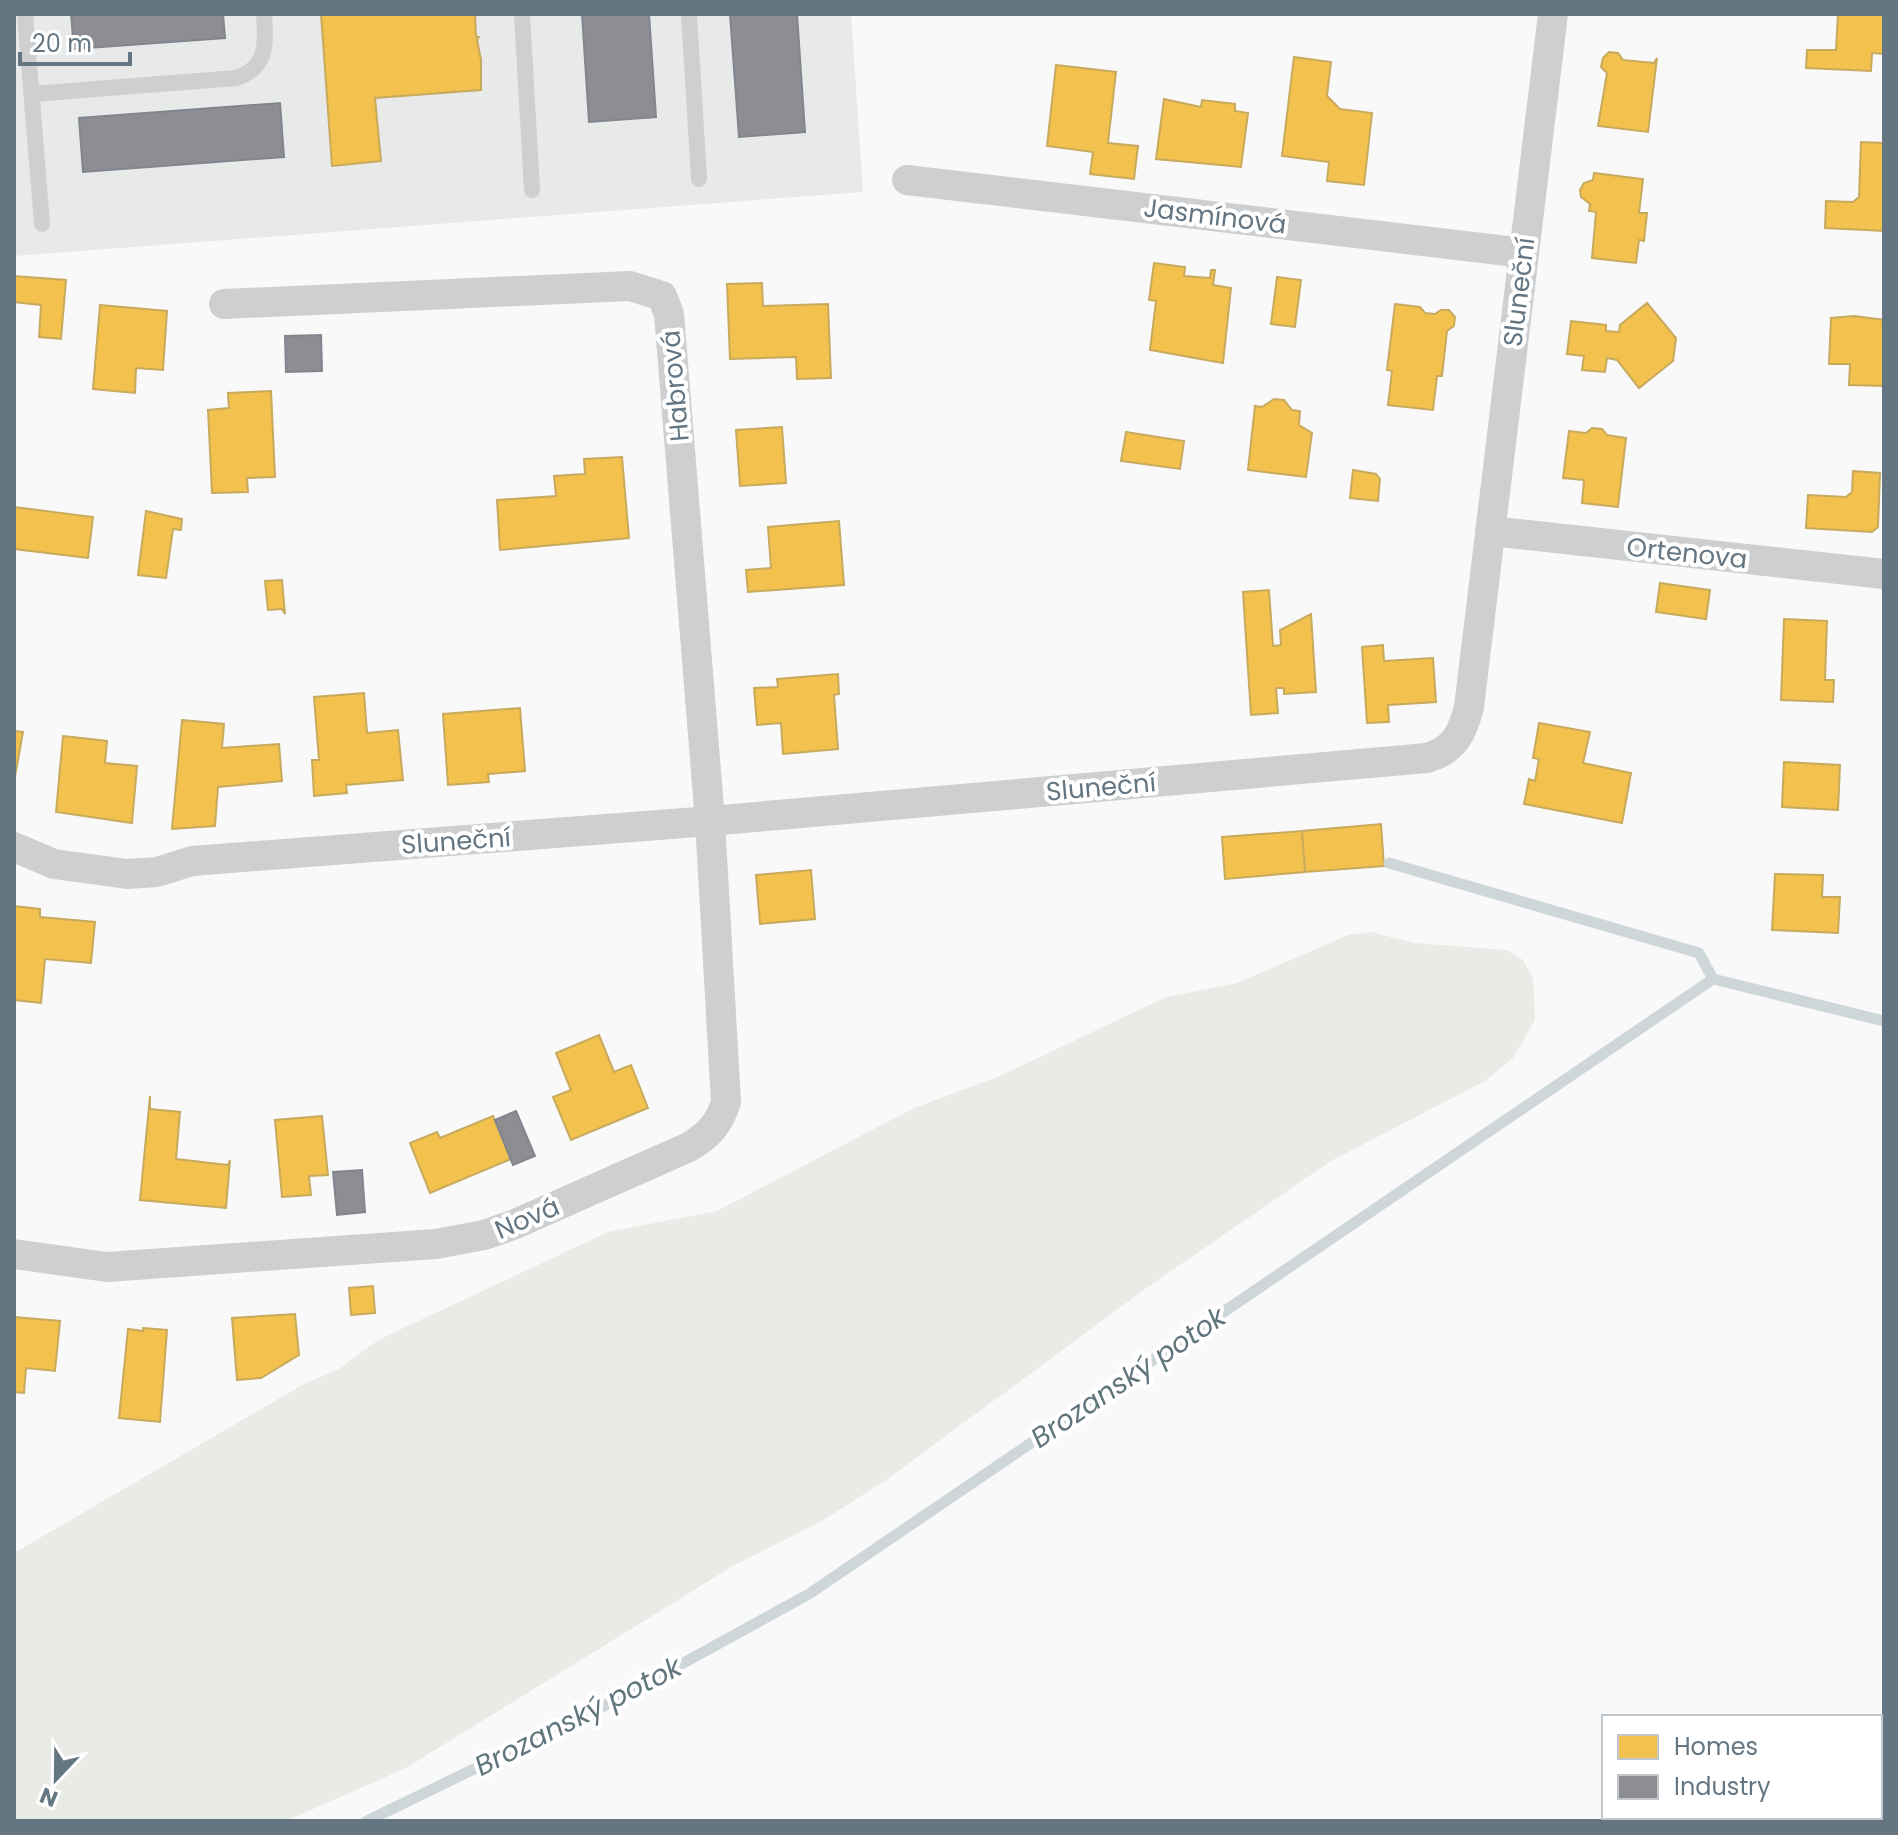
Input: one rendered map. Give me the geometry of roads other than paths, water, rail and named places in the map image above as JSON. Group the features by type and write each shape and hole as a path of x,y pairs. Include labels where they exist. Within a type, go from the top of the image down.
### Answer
{"street":[{"name":"Sluneční","path":"14,847 54,864 143,874 192,861 710,821 1427,758 1442,754 1454,744 1469,707 1553,14"},
{"name":"Jasmínová","path":"907,180 1524,253"},
{"name":"Habrová","path":"224,304 630,286 647,288 662,296 669,314 710,821"},
{"name":"Ortenova","path":"1490,531 1884,574"},
{"name":"Nová","path":"14,1254 107,1267 436,1244 484,1235 513,1225 689,1147 707,1136 720,1120 726,1102 710,821"}],"lane":[{"path":"25,14 42,224"},
{"path":"32,94 236,78 249,74 259,65 264,53 264,14"},
{"path":"522,14 532,190"},
{"path":"689,14 699,179"}],"waterway":[{"path":"1389,863 1699,953 1713,979"},
{"name":"Brozanský potok","path":"367,1821 618,1699 809,1594 1713,979 1884,1021"}]}
